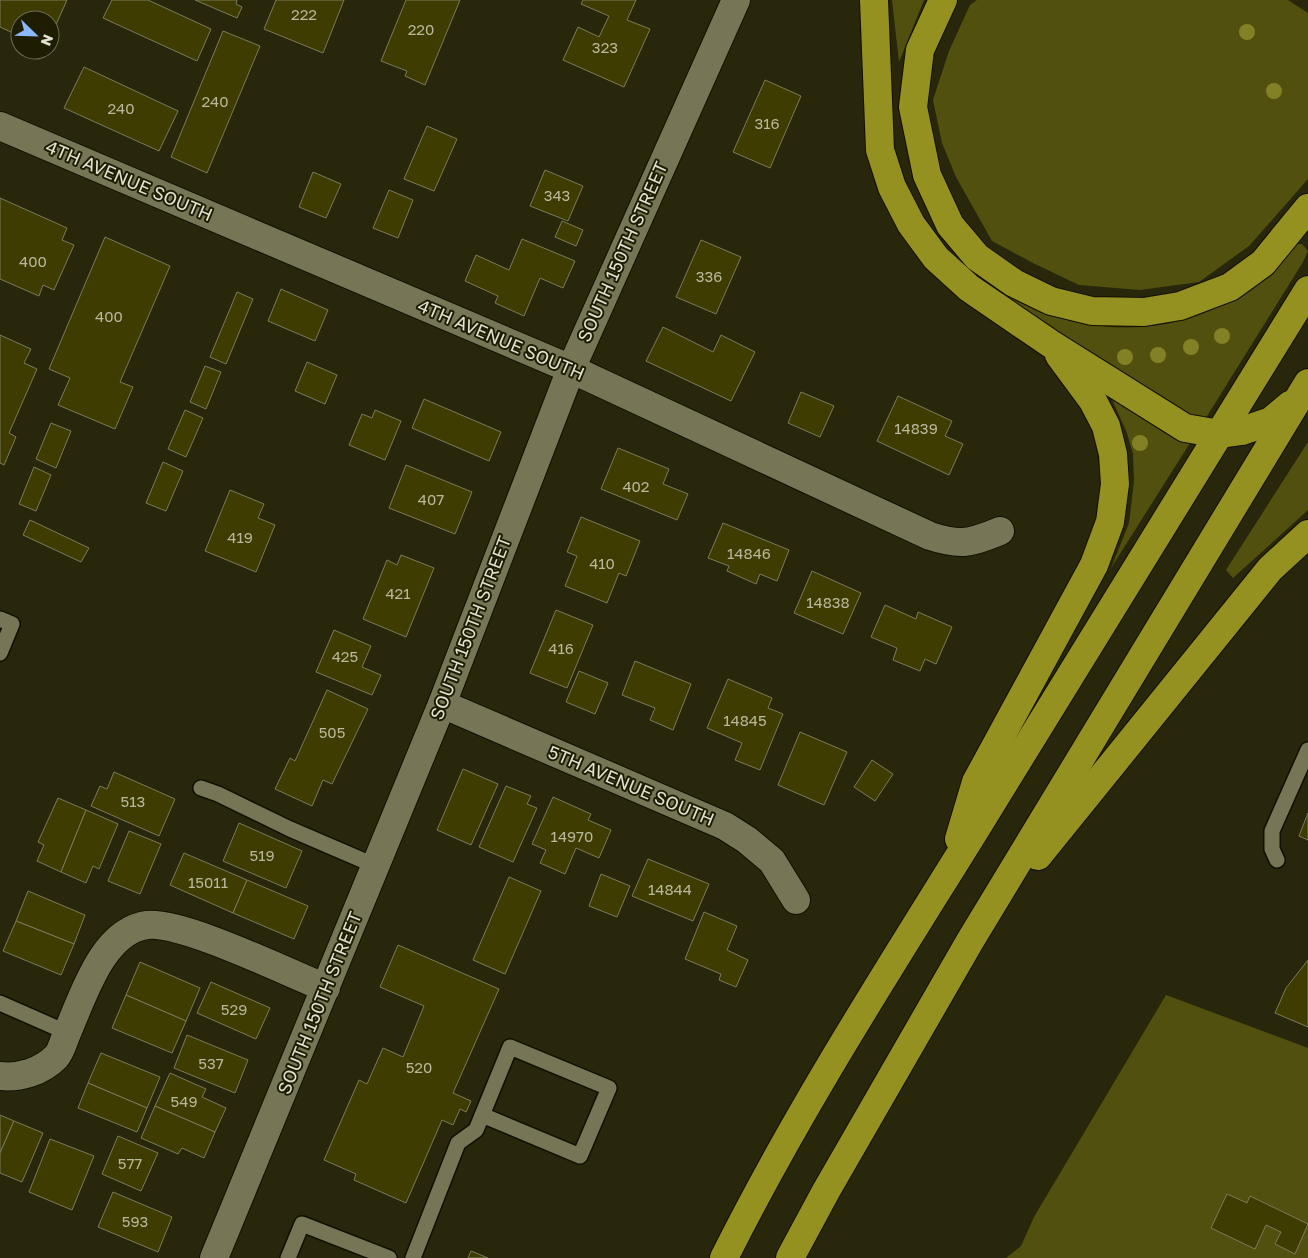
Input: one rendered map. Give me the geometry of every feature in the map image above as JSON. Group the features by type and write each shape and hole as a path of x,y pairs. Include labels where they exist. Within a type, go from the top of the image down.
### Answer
{"highway":[{"path":"874,0 880,150 892,186 907,217 936,258 969,288 1051,344 1185,428 1220,434 1258,427 1272,421 1304,390"},
{"path":"943,0 920,50 913,106 927,175 950,225 978,257 1014,283 1051,301 1092,311 1144,312 1180,306 1230,287 1263,263 1308,208"},
{"path":"724,1258 804,1110 882,979 1308,290"},
{"path":"949,873 976,782 1094,565 1110,522 1115,484 1113,454 1106,426 1093,401 1051,344"},
{"path":"790,1258 826,1191 970,941 1304,390"},
{"path":"970,941 1270,569 1308,534"}],"street":[{"name":"SOUTH 150TH STREET","path":"214,1258 442,704 571,369 736,0"},
{"name":"4TH AVENUE SOUTH","path":"0,126 571,369 930,536 951,543 964,544 1000,531"},
{"name":"5TH AVENUE SOUTH","path":"442,704 725,826 747,840 772,861 796,900"},
{"path":"0,1076 27,1074 42,1067 57,1056 99,962 111,946 132,930 147,925 168,926 210,940 326,988"}],"lane":[{"path":"0,619 12,624 0,653"},
{"path":"1277,860 1272,849 1272,831 1308,750"},
{"path":"200,788 218,794 290,829 376,866"},
{"path":"0,1003 68,1033"},
{"path":"413,1258 458,1143 476,1130 482,1115 510,1047 609,1088 580,1156 482,1115"},
{"path":"288,1258 302,1224 389,1258"}],"shaded area":[{"path":"892,0 924,0 899,62"},
{"path":"977,0 1288,0 1308,13 1308,179 1249,246 1199,282 1140,290 1079,285 992,241 956,177 942,143 933,100 949,51 970,5"},
{"path":"1295,244 1302,244 1308,251 1303,262 1204,421 1194,419 1005,300 1008,294 1036,308 1064,318 1093,325 1122,328 1179,321 1208,312 1236,298 1258,280"},
{"path":"1110,395 1188,439 1190,443 1111,568 1129,523 1134,481 1133,454 1127,433"},
{"path":"1308,442 1308,510 1233,578 1226,570"},
{"path":"1166,995 1308,1048 1308,1258 1006,1258 1021,1246 1034,1217"}],"building":[{"path":"0,0 67,0 60,16 60,10 10,10 10,32 0,27"},
{"path":"112,0 148,0 211,29 197,61 103,18"},
{"path":"195,0 237,0 236,4 242,7 237,18"},
{"path":"276,0 344,0 323,53 264,29"},
{"path":"406,0 460,0 425,85 405,76 407,71 381,61"},
{"path":"583,0 636,0 627,20 650,29 624,87 563,60 578,27 599,37 609,16 581,4"},
{"path":"223,31 260,46 207,173 171,157"},
{"path":"84,67 178,111 159,151 64,108"},
{"path":"765,80 801,96 770,168 733,152"},
{"path":"427,126 457,139 434,191 404,179"},
{"path":"545,170 583,186 568,221 530,206"},
{"path":"313,172 341,184 326,218 299,207"},
{"path":"389,190 413,200 398,238 373,228"},
{"path":"0,198 67,228 62,240 74,245 54,290 43,285 39,296 0,279"},
{"path":"562,221 583,230 576,246 555,237"},
{"path":"105,237 170,266 120,382 133,387 115,429 58,405 70,378 49,369"},
{"path":"522,239 575,261 563,288 540,278 524,316 495,303 498,296 465,281 476,255 509,270"},
{"path":"701,240 741,257 716,314 676,297"},
{"path":"281,289 328,310 315,341 268,321"},
{"path":"237,292 253,299 226,364 210,357"},
{"path":"663,327 713,352 721,335 755,352 731,401 646,361"},
{"path":"0,335 31,349 24,363 37,369 9,433 16,437 4,465 0,463"},
{"path":"307,362 337,375 325,404 295,391"},
{"path":"205,366 221,372 206,409 190,402"},
{"path":"801,392 834,406 820,437 788,423"},
{"path":"898,396 952,421 945,436 963,444 949,475 877,441"},
{"path":"424,399 501,432 489,461 412,428"},
{"path":"185,410 203,418 186,457 168,449"},
{"path":"375,410 401,421 385,460 349,445 362,414 372,418"},
{"path":"51,423 71,431 56,468 36,459"},
{"path":"618,448 669,469 663,484 688,494 677,520 601,489"},
{"path":"163,462 183,471 166,511 146,503"},
{"path":"406,465 472,492 455,534 389,508"},
{"path":"34,467 51,475 36,511 19,504"},
{"path":"230,490 264,504 258,518 275,525 256,572 205,551"},
{"path":"581,517 640,541 626,576 619,573 607,603 565,586 577,556 567,552"},
{"path":"30,520 89,548 81,562 23,535"},
{"path":"723,523 789,550 777,581 760,574 756,584 727,571 729,566 708,558"},
{"path":"401,555 434,568 406,637 363,619 387,560 397,565"},
{"path":"812,571 861,593 843,634 794,613"},
{"path":"885,605 916,619 918,612 952,627 936,664 925,659 920,671 893,660 897,648 871,637"},
{"path":"556,610 593,625 567,688 530,673"},
{"path":"334,630 371,646 362,667 381,675 372,695 316,672"},
{"path":"635,661 691,684 673,730 650,720 655,708 622,695"},
{"path":"579,671 608,683 595,714 566,702"},
{"path":"728,679 772,698 768,708 783,714 760,770 735,760 742,743 707,728"},
{"path":"327,690 368,709 332,784 323,780 312,806 275,789 290,758 295,761"},
{"path":"800,732 847,752 824,805 778,785"},
{"path":"872,760 893,774 875,801 854,787"},
{"path":"463,769 498,784 471,845 437,830"},
{"path":"114,772 175,799 159,836 91,806 100,786 107,789"},
{"path":"506,786 531,796 527,804 537,808 513,862 479,847"},
{"path":"553,797 591,814 588,820 611,830 599,858 576,848 565,874 540,863 546,850 532,844"},
{"path":"58,798 86,810 61,872 37,861 44,845 38,842"},
{"path":"86,810 118,824 99,869 93,866 86,883 61,872"},
{"path":"1308,813 1308,840 1299,836"},
{"path":"239,823 302,851 286,888 223,861"},
{"path":"129,831 161,844 140,894 108,881"},
{"path":"184,853 247,880 233,913 170,885"},
{"path":"648,859 709,884 693,921 632,896"},
{"path":"601,874 630,886 617,917 589,906"},
{"path":"509,877 541,891 505,974 473,960"},
{"path":"247,880 308,906 294,939 233,913"},
{"path":"28,891 85,915 74,944 16,921"},
{"path":"704,912 737,926 727,950 748,960 736,987 719,980 721,974 685,959"},
{"path":"16,921 74,944 61,975 3,951"},
{"path":"398,945 499,989 453,1093 471,1101 466,1112 460,1109 453,1125 442,1120 406,1203 354,1180 356,1174 324,1160 359,1080 367,1084 383,1048 403,1057 424,1006 380,987"},
{"path":"1308,960 1308,1027 1275,1013 1286,988"},
{"path":"140,962 200,988 186,1021 126,995"},
{"path":"211,982 270,1008 256,1039 197,1013"},
{"path":"126,995 186,1021 172,1053 112,1028"},
{"path":"187,1035 248,1060 235,1093 174,1068"},
{"path":"101,1053 160,1077 147,1108 88,1083"},
{"path":"170,1073 206,1089 202,1097 226,1108 215,1132 155,1106"},
{"path":"88,1083 147,1108 137,1132 78,1108"},
{"path":"155,1106 215,1132 204,1158 182,1148 178,1154 141,1138"},
{"path":"0,1115 14,1121 0,1153"},
{"path":"14,1121 43,1133 22,1182 0,1173 0,1153"},
{"path":"118,1136 158,1153 141,1191 102,1174"},
{"path":"50,1139 94,1156 72,1210 29,1192"},
{"path":"113,1192 172,1217 158,1252 98,1227"},
{"path":"1227,1194 1247,1203 1250,1196 1308,1224 1295,1254 1275,1244 1281,1232 1266,1225 1255,1249 1211,1228"},
{"path":"471,1251 488,1258 468,1258"}]}
